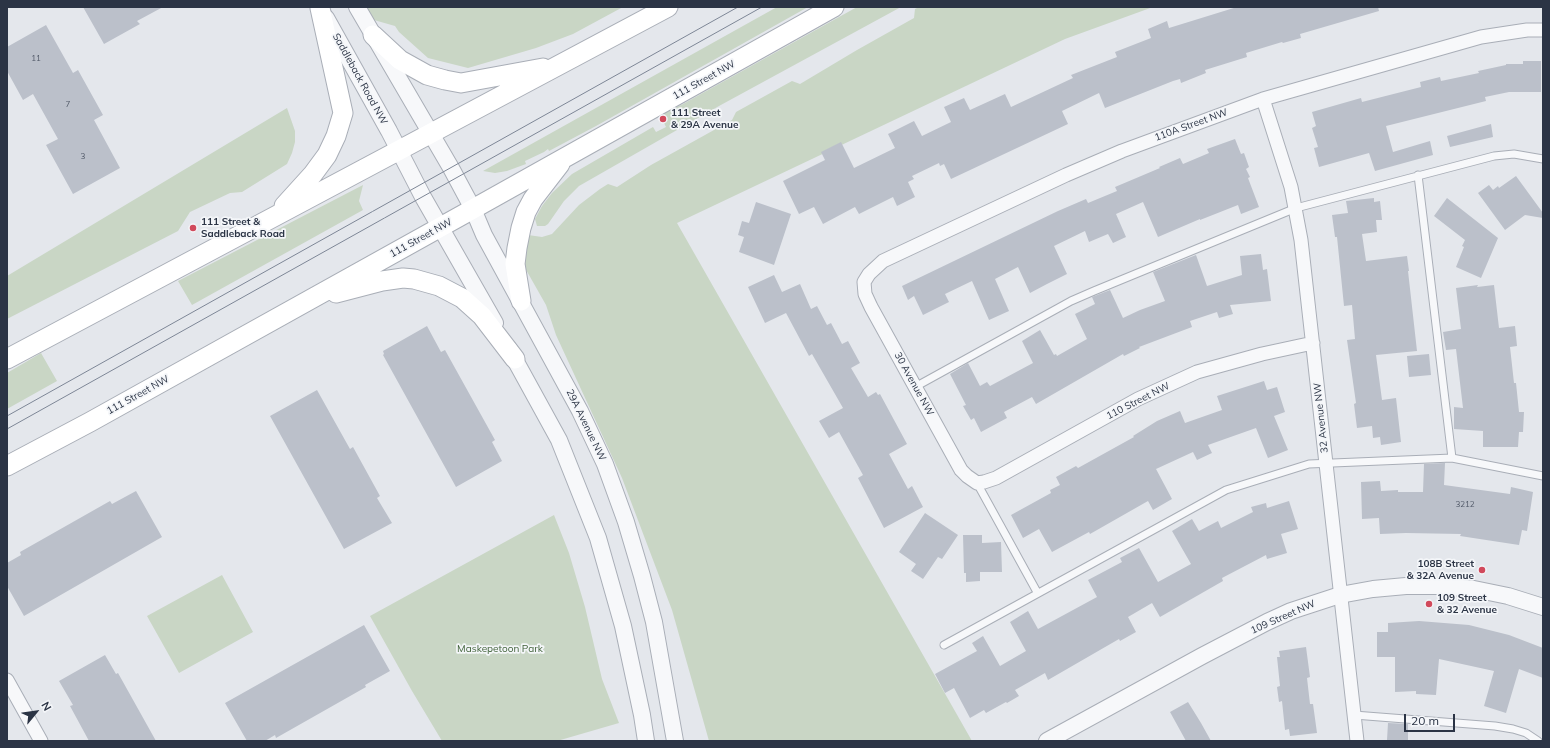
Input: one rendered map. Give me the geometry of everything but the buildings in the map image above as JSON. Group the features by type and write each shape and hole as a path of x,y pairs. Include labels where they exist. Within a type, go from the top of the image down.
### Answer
{"main road":[{"path":"7,359 275,216 399,152 668,7"},
{"name":"111 Street NW","path":"7,466 97,418 834,7"},
{"path":"275,216 313,174 327,156 336,136 343,113 320,8"},
{"path":"373,35 400,60 427,75 461,82 558,65"},
{"path":"522,301 515,264 521,228 526,212 533,199 565,157"},
{"path":"305,302 382,281 403,278 428,282 450,290 473,308 491,327 515,359"}],"street":[{"path":"357,7 431,134"},
{"name":"Saddleback Road NW","path":"320,8 389,131 399,152"},
{"name":"110A Street NW","path":"864,282 869,274 883,261 1066,175 1122,151 1263,99 1481,37 1527,30 1543,30"},
{"name":"32 Avenue NW","path":"1263,99 1285,166 1296,208 1301,240 1357,741"},
{"name":"29A Avenue NW","path":"431,134 473,209 484,235 522,301 580,411 605,464 626,522 654,622 675,741"},
{"path":"399,152 559,440 598,538 623,626 646,741"},
{"name":"30 Avenue NW","path":"864,282 865,294 871,307 961,470 966,476 975,482"},
{"name":"110 Street NW","path":"975,482 984,482 996,478 1138,399 1197,372 1262,354 1313,343"},
{"name":"109 Street NW","path":"1047,741 1267,622 1298,608 1340,594 1406,586 1439,586 1508,596 1543,607"},
{"path":"7,680 41,741"}],"lane":[{"path":"915,387 1071,301 1094,290 1296,208 1494,156 1514,154 1543,159"},
{"path":"1418,175 1452,458"},
{"path":"944,645 1037,592 1226,490 1309,464 1452,458 1543,476"},
{"path":"975,482 1037,592"},
{"path":"1354,715 1495,726 1526,733 1538,741"}],"green space":[{"path":"367,7 623,7 573,34 536,48 468,68 428,58 399,32 395,26 374,20"},
{"path":"777,7 808,7 596,126 549,151 548,149 525,161 526,164 507,171 495,173 483,171"},
{"path":"857,7 901,7 719,106 579,186 564,201 548,224 545,226 537,226 535,219 542,206 552,193 572,174 653,127 656,132 666,127 660,115 683,104"},
{"path":"919,7 1153,7 1065,39 677,223 972,741 709,741 672,610 622,478 556,335 546,305 525,268 524,258 528,235 542,237 552,234 579,205 608,184 617,187 651,165 732,120 736,112 792,81 800,84 914,18 915,9"},
{"path":"287,108 295,131 295,142 287,164 242,192 230,193 190,212 178,231 7,319 7,276"},
{"path":"363,185 359,201 363,210 192,305 178,281"},
{"path":"41,353 57,381 7,409 7,373"},
{"name":"Maskepetoon Park","path":"554,515 569,553 585,607 602,679 619,723 557,741 442,741 370,616"},
{"path":"222,575 253,632 179,673 147,616"}],"tram line":[{"path":"7,416 738,7"},
{"path":"7,429 762,7"}],"place":[{"name":"111 Street & 29A Avenue","path":"663,119"},
{"name":"111 Street & Saddleback Road","path":"193,228"},
{"name":"108B Street & 32A Avenue","path":"1482,570"},
{"name":"109 Street & 32 Avenue","path":"1429,604"}]}
